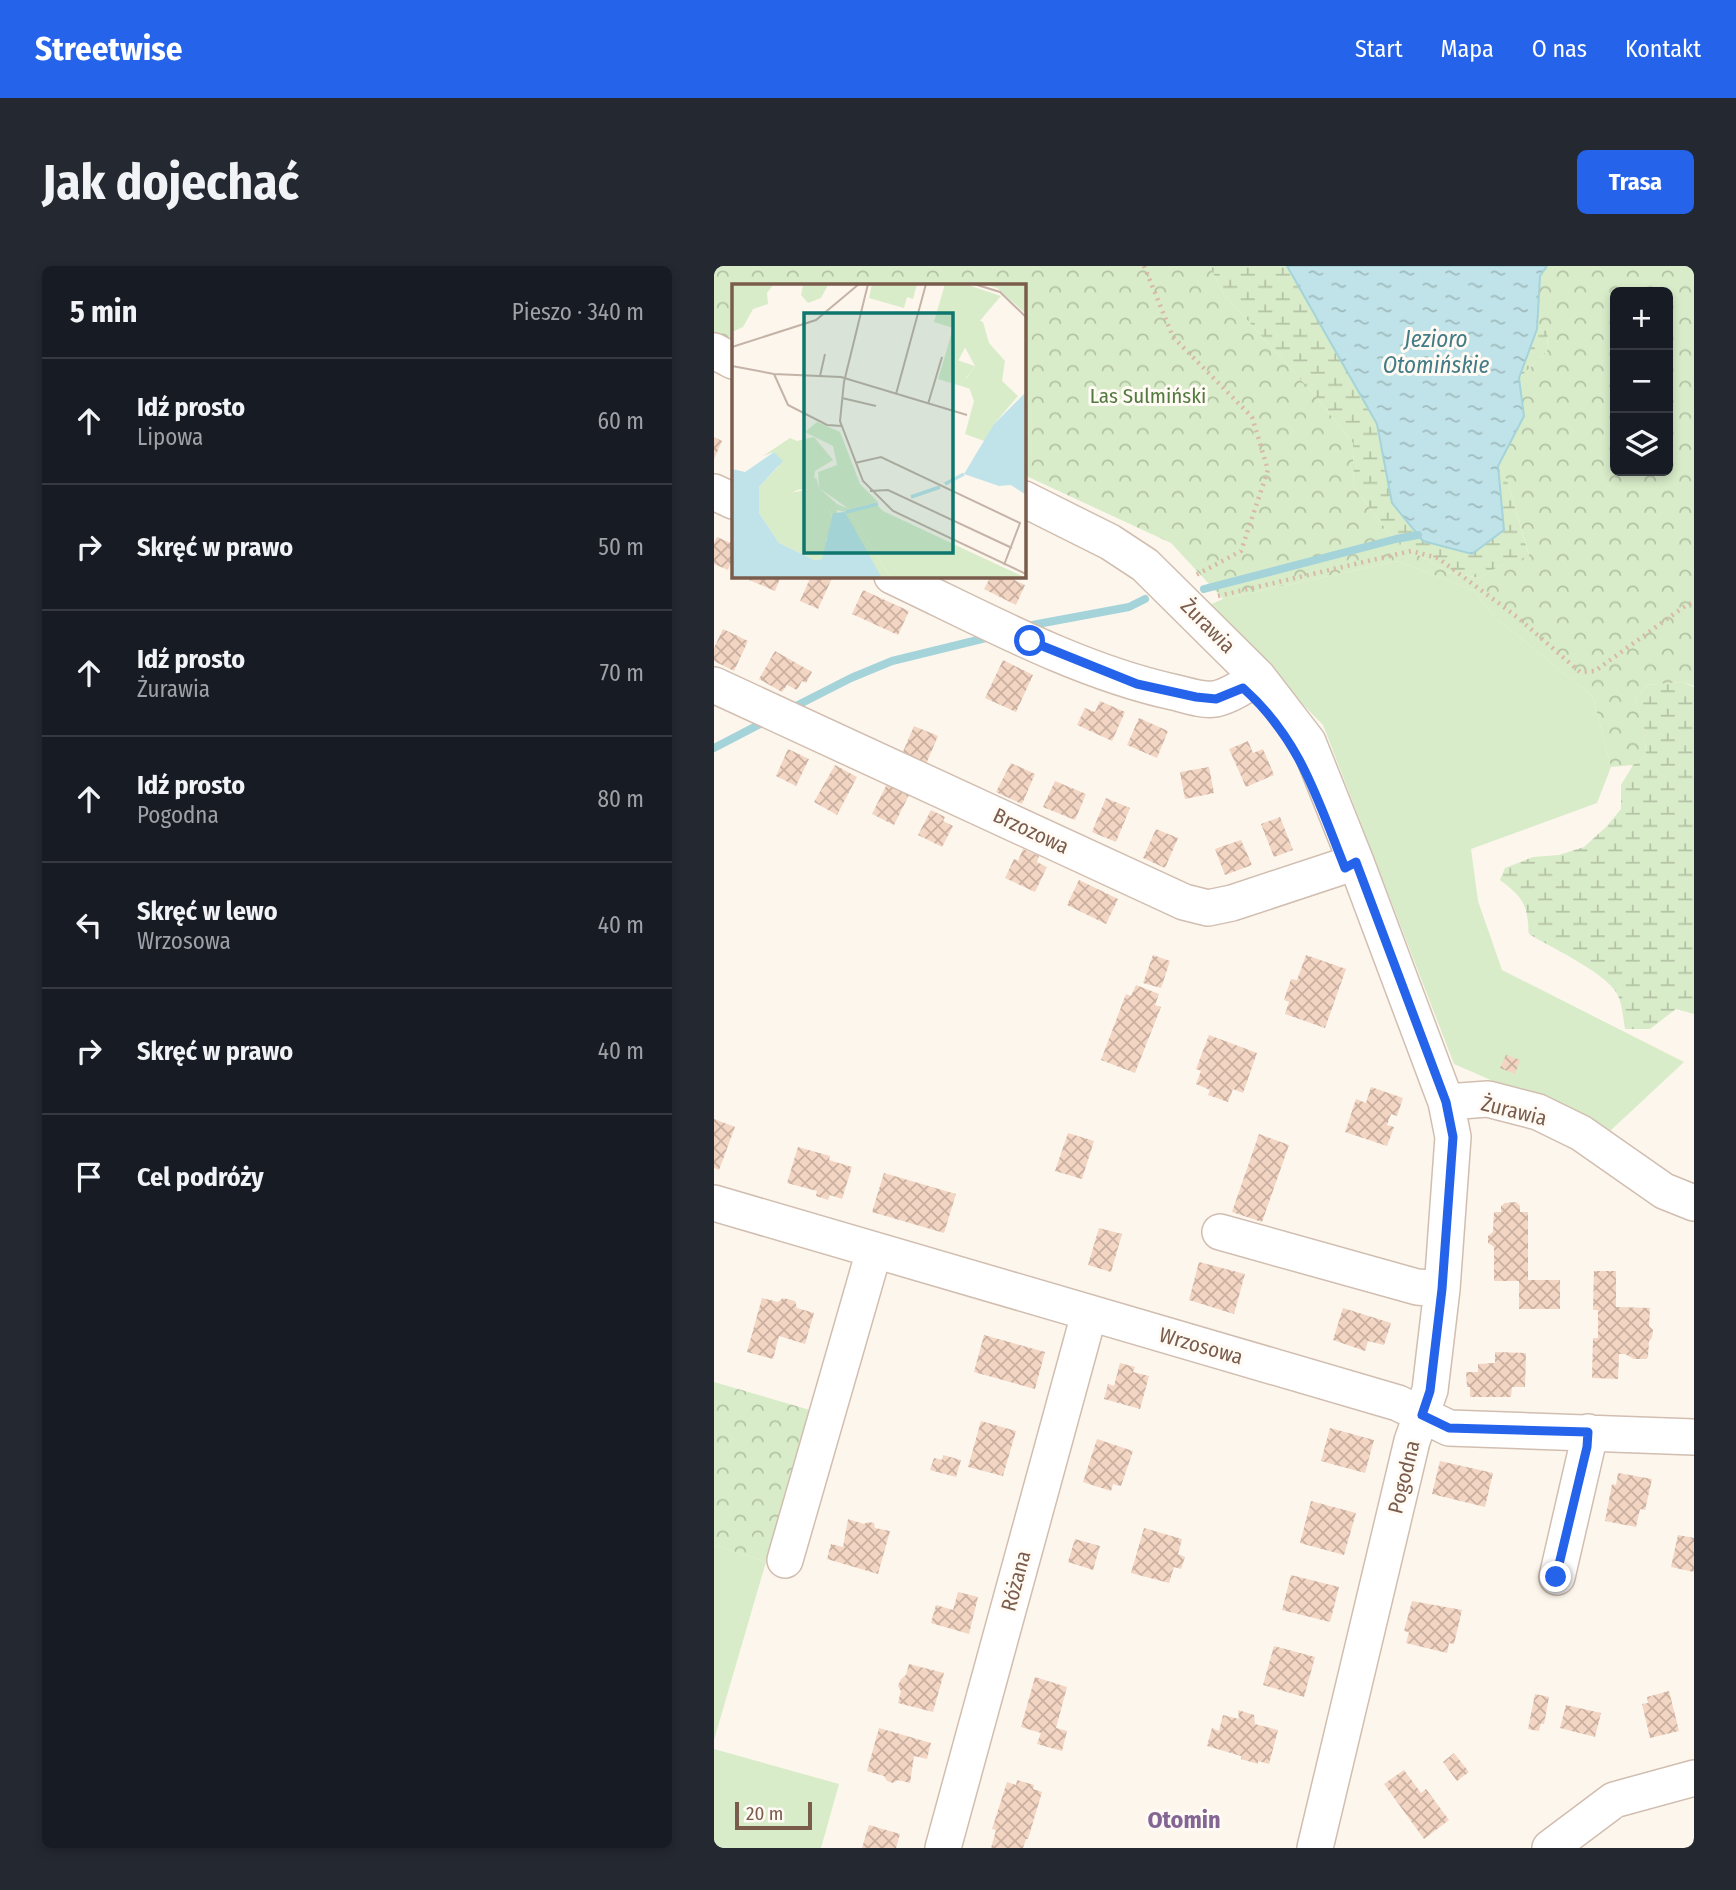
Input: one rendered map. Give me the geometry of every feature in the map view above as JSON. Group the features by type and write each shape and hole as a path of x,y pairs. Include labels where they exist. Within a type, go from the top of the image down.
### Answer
{"street":[{"path":"714,351 732,360"},
{"path":"714,492 732,501"},
{"name":"Żurawia","path":"1026,500 1110,542 1144,565 1258,677 1308,742 1446,1102 1488,1099 1538,1112 1581,1133 1664,1191 1694,1203"},
{"path":"896,578 1030,641 1137,684 1216,699 1243,688 1258,677"},
{"name":"Brzozowa","path":"714,685 1185,902 1208,908 1232,903 1356,862"},
{"name":"Pogodna","path":"1315,1848 1412,1441 1430,1391 1442,1289 1453,1137 1446,1102"},
{"name":"Wrzosowa","path":"714,1203 1398,1403 1449,1428 1694,1437"},
{"path":"1220,1232 1417,1287 1442,1289"},
{"path":"785,1560 874,1251"},
{"name":"Różana","path":"943,1848 1090,1314"},
{"path":"1556,1577 1587,1447 1588,1432"},
{"path":"1550,1848 1614,1800 1694,1778"}],"path":[{"path":"1144,266 1173,337 1252,417 1268,470 1241,551 1179,597"},
{"path":"1179,597 1245,588 1411,551 1438,558 1517,617 1580,672 1595,671 1694,602"}],"green space":[{"name":"Las Sulmiński","path":"714,266 1210,266 1222,292 1313,393 1353,443 1354,487 1389,533 1409,549 1447,572 1480,578 1499,566 1529,555 1507,480 1498,466 1524,416 1519,378 1547,352 1548,331 1537,329 1540,276 1547,266 1694,266 1694,686 1682,682 1648,685 1635,699 1644,724 1646,756 1633,765 1611,767 1593,697 1495,617 1473,590 1397,561 1223,599 1171,543 1026,476 1026,284 732,284 732,341 714,332"},
{"path":"1210,266 1287,266 1377,424 1392,503 1504,530 1498,466 1507,480 1529,556 1499,566 1480,578 1447,572 1409,549 1389,533 1354,487 1353,443 1313,393 1222,292"},
{"path":"1537,329 1548,331 1547,352 1519,378"},
{"path":"1397,561 1473,590 1495,617 1593,697 1611,767 1597,803 1471,849 1478,901 1502,970 1684,1062 1609,1132 1454,1064 1323,725 1207,606 1223,599"},
{"path":"1682,682 1694,687 1694,1014 1676,1009 1650,1029 1625,1029 1616,992 1588,968 1529,934 1523,902 1500,880 1505,868 1533,857 1559,855 1584,847 1606,827 1621,809 1621,785 1633,765 1646,756 1644,725 1635,699 1648,685"},
{"path":"714,1382 810,1410 766,1562 714,1545"},
{"path":"714,1545 766,1562 714,1740"},
{"path":"714,1749 839,1784 821,1848 714,1848"}],"water":[{"name":"Jezioro Otomińskie","path":"1287,266 1547,266 1540,276 1537,329 1519,378 1524,416 1498,466 1504,530 1472,554 1423,541 1392,503 1377,424"}],"building":[{"path":"714,437 722,441 714,459"},
{"path":"717,537 732,544 732,559 728,570 714,564 714,543"},
{"path":"750,578 780,578 775,591 749,580"},
{"path":"810,578 832,578 818,609 800,601"},
{"path":"990,578 1010,578 1025,585 1016,605 984,589"},
{"path":"863,590 909,611 898,635 852,614"},
{"path":"723,629 748,641 734,671 714,661 714,648"},
{"path":"775,651 812,672 806,683 802,681 797,690 787,685 782,692 759,679"},
{"path":"1003,660 1033,675 1016,712 985,698"},
{"path":"1100,701 1125,712 1112,741 1077,725 1085,708 1095,712"},
{"path":"1139,718 1168,731 1157,758 1127,745"},
{"path":"914,726 938,736 926,764 902,754"},
{"path":"1248,741 1253,753 1263,749 1274,775 1246,787 1229,749"},
{"path":"788,749 809,759 796,786 776,776"},
{"path":"1011,763 1035,774 1022,804 996,792"},
{"path":"835,765 857,777 837,815 814,802"},
{"path":"1209,767 1214,793 1185,799 1180,772"},
{"path":"1055,781 1086,794 1075,820 1043,807"},
{"path":"887,784 909,795 894,825 872,814"},
{"path":"1106,798 1130,808 1116,842 1092,832"},
{"path":"931,810 945,817 943,821 953,826 942,847 918,835"},
{"path":"1280,817 1293,850 1274,857 1261,824"},
{"path":"1156,829 1178,838 1165,868 1143,858"},
{"path":"1241,840 1252,865 1225,875 1215,849"},
{"path":"1023,849 1039,856 1037,862 1047,867 1035,892 1005,878 1014,859 1018,861"},
{"path":"1079,880 1118,899 1106,924 1067,905"},
{"path":"1153,955 1170,961 1161,988 1143,983"},
{"path":"1306,955 1346,969 1325,1028 1285,1014 1289,1002 1284,1000 1291,979 1297,980"},
{"path":"1136,985 1159,994 1155,1005 1161,1007 1135,1073 1101,1060 1126,994 1131,996"},
{"path":"1209,1035 1257,1053 1243,1093 1233,1089 1228,1102 1208,1095 1210,1090 1196,1084 1201,1071 1196,1069"},
{"path":"1506,1055 1520,1060 1515,1074 1500,1068"},
{"path":"1371,1087 1403,1098 1397,1116 1391,1114 1387,1125 1394,1127 1387,1146 1345,1132 1356,1099 1366,1103"},
{"path":"714,1119 735,1127 719,1170 714,1168"},
{"path":"1068,1133 1094,1141 1082,1179 1055,1171"},
{"path":"1259,1134 1289,1145 1262,1222 1232,1212"},
{"path":"798,1147 830,1156 829,1160 852,1167 842,1199 830,1195 828,1200 816,1196 817,1191 787,1183"},
{"path":"884,1173 956,1194 944,1233 872,1212"},
{"path":"1516,1202 1520,1206 1520,1212 1528,1212 1528,1280 1560,1280 1560,1309 1519,1309 1519,1281 1494,1281 1494,1247 1488,1243 1488,1236 1493,1232 1494,1212 1501,1212 1501,1206 1505,1203"},
{"path":"1099,1228 1122,1234 1111,1272 1088,1265"},
{"path":"1199,1262 1245,1274 1234,1314 1189,1300"},
{"path":"1594,1271 1616,1271 1616,1307 1650,1308 1649,1326 1653,1330 1648,1357 1634,1359 1619,1354 1618,1379 1592,1378 1593,1338 1598,1338 1598,1310 1593,1310"},
{"path":"762,1298 778,1302 783,1298 795,1301 797,1308 814,1313 805,1344 779,1336 773,1359 747,1352"},
{"path":"1343,1308 1391,1323 1384,1345 1368,1341 1365,1351 1333,1340"},
{"path":"984,1335 1045,1352 1035,1389 974,1372"},
{"path":"1495,1352 1526,1353 1525,1387 1512,1387 1511,1397 1470,1397 1466,1372 1478,1372 1478,1364 1495,1363"},
{"path":"1120,1363 1135,1367 1133,1372 1149,1376 1140,1409 1104,1399 1108,1384 1114,1386"},
{"path":"981,1421 1016,1431 1003,1476 968,1467"},
{"path":"1330,1428 1374,1440 1365,1473 1321,1461"},
{"path":"1097,1439 1133,1451 1121,1486 1113,1484 1111,1491 1083,1482"},
{"path":"943,1455 961,1460 956,1477 930,1470 934,1458 942,1460"},
{"path":"1440,1461 1493,1473 1485,1507 1432,1494"},
{"path":"1618,1473 1652,1479 1645,1510 1640,1509 1636,1527 1605,1521 1612,1484 1616,1485"},
{"path":"1311,1501 1356,1513 1344,1555 1300,1543"},
{"path":"848,1519 864,1524 874,1523 875,1528 890,1531 878,1574 827,1559 831,1544 843,1547"},
{"path":"1144,1528 1182,1539 1178,1554 1185,1557 1181,1569 1174,1567 1169,1583 1131,1573"},
{"path":"1678,1535 1694,1538 1694,1572 1671,1567"},
{"path":"1075,1539 1100,1546 1093,1570 1068,1562"},
{"path":"1291,1575 1339,1587 1330,1622 1282,1610"},
{"path":"958,1592 978,1597 969,1634 931,1623 936,1605 953,1610"},
{"path":"1412,1601 1462,1610 1454,1644 1449,1643 1447,1653 1406,1643 1409,1632 1404,1631"},
{"path":"1274,1646 1315,1657 1304,1697 1263,1685"},
{"path":"909,1664 944,1673 933,1712 898,1703 901,1691 898,1686 906,1675"},
{"path":"1035,1677 1067,1687 1056,1728 1067,1731 1062,1751 1037,1744 1041,1733 1021,1727"},
{"path":"1669,1691 1679,1731 1650,1738 1642,1704 1648,1703 1647,1697"},
{"path":"1535,1694 1549,1697 1544,1724 1541,1723 1539,1731 1528,1729"},
{"path":"1566,1705 1601,1713 1595,1737 1560,1728"},
{"path":"1238,1710 1254,1715 1255,1724 1278,1730 1269,1764 1258,1761 1258,1764 1207,1746 1212,1728 1219,1731 1223,1715 1239,1719"},
{"path":"879,1728 931,1743 927,1759 914,1756 910,1783 898,1780 893,1783 887,1781 884,1776 867,1771"},
{"path":"1454,1753 1469,1772 1457,1781 1443,1762"},
{"path":"1404,1770 1421,1793 1426,1789 1449,1820 1424,1839 1384,1784"},
{"path":"1017,1780 1034,1785 1033,1789 1042,1792 1028,1839 1023,1848 991,1848 996,1830 992,1829 1007,1782 1016,1785"},
{"path":"869,1825 900,1834 896,1848 862,1848"}],"waterway":[{"path":"1204,589 1418,535"},
{"path":"1027,626 1129,607 1145,599"},
{"path":"790,709 892,661 990,637"},
{"path":"714,748 766,721"}],"district":[{"name":"Otomin","path":"1184,1820"}],"route":[{"path":"1030,641 1137,684 1216,699 1243,688 1259,702 1292,743 1345,868 1356,862 1446,1102 1453,1137 1442,1289 1430,1391 1422,1415 1449,1428 1588,1432 1587,1447 1556,1577"}]}
